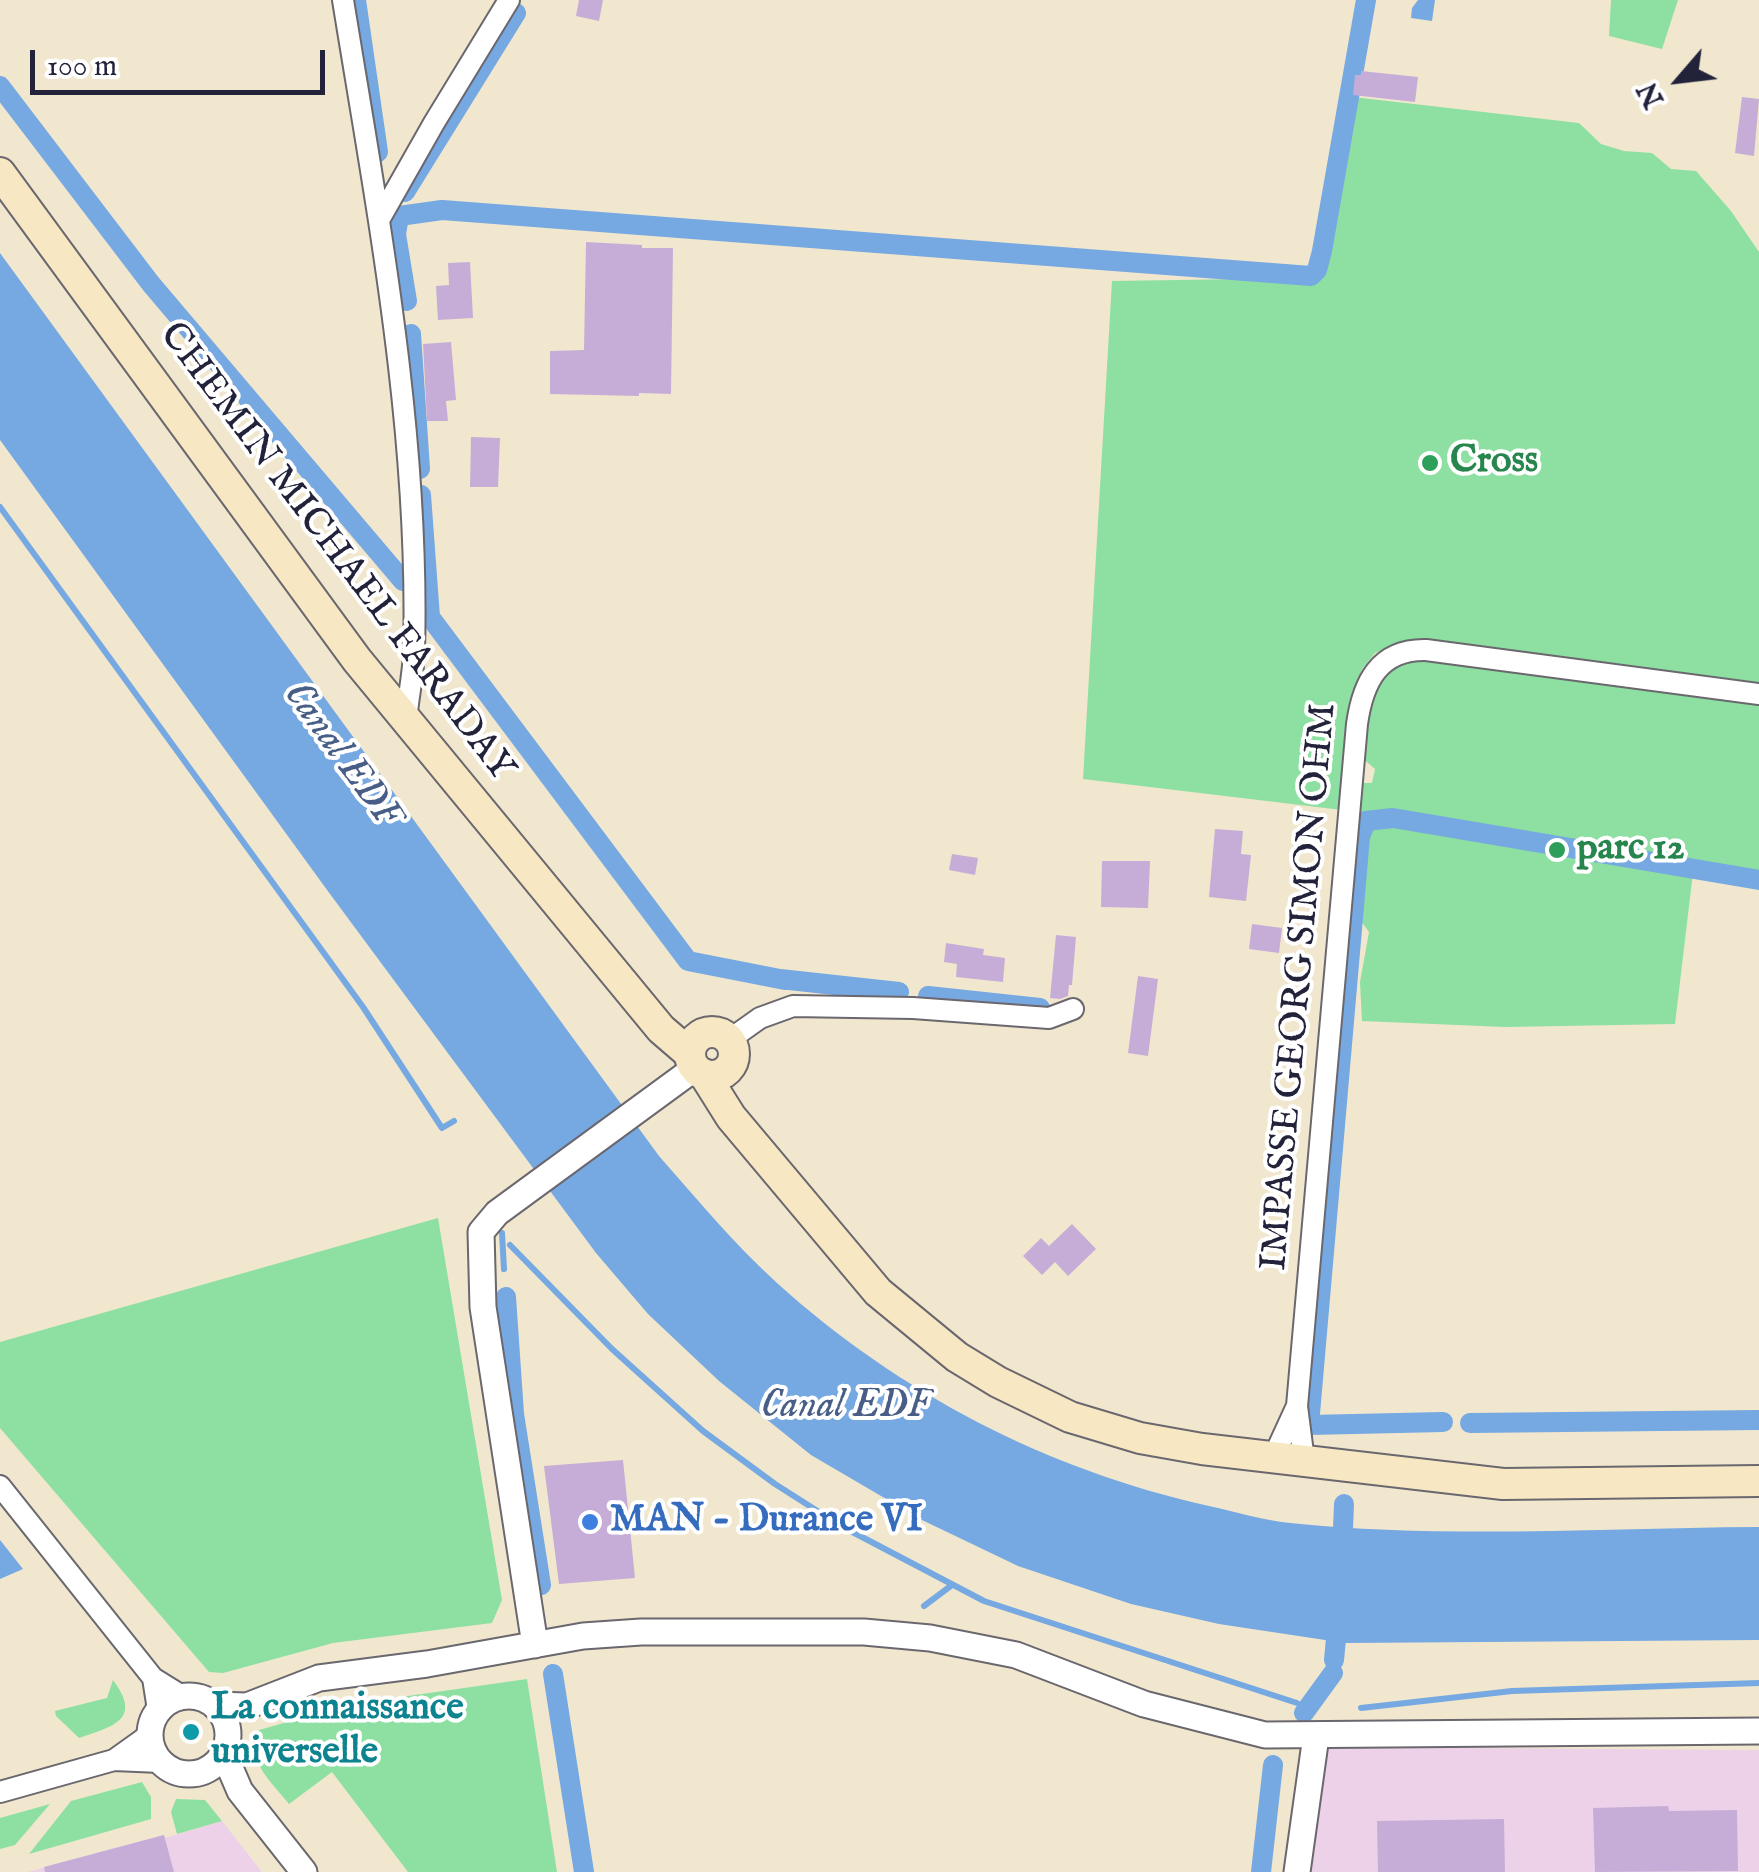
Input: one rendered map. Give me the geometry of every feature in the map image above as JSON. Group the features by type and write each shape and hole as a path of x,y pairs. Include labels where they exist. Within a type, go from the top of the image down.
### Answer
{"main road":[{"name":"CHEMIN MICHAEL FARADAY","path":"0,173 357,660 617,974 709,1056"},
{"path":"709,1056 724,1108 878,1292 944,1348 998,1382 1070,1417 1114,1432 1185,1447 1524,1485 1759,1481"}],"street":[{"path":"344,0 397,339 410,497 414,657 406,721"},
{"path":"379,220 510,0"},
{"name":"IMPASSE GEORG SIMON OHM","path":"1304,1461 1296,1406 1357,724 1365,686 1374,670 1397,654 1426,650 1759,694"},
{"path":"535,1645 483,1307 483,1226 760,1018 793,1006 913,1008 1050,1018 1072,1009"},
{"name":"IMPASSE GEORG SIMON OHM","path":"1272,1458 1296,1406"},
{"path":"0,1486 153,1678 182,1696 205,1698 215,1705 222,1714 240,1792 304,1872"},
{"path":"215,1705 247,1706 319,1678 427,1664 583,1636 641,1632 864,1632 930,1638 1016,1655 1144,1704 1265,1735 1759,1730"},
{"path":"153,1678 158,1710"},
{"path":"160,1762 149,1735 151,1722 158,1710 182,1696"},
{"path":"0,1792 114,1760 160,1762 180,1774 201,1773 210,1769 247,1706"},
{"path":"114,1760 149,1735"},
{"path":"1297,1872 1316,1736"},
{"path":"201,1773 240,1792"}],"shaded area":[{"path":"1325,1747 1759,1750 1759,1872 1310,1872"},
{"path":"222,1821 262,1872 28,1872 163,1835 165,1838"}],"green space":[{"path":"1611,0 1678,0 1662,49 1609,36"},
{"name":"Cross","path":"1353,97 1579,123 1601,144 1652,153 1671,169 1696,171 1731,211 1759,252 1759,686 1449,645 1393,645 1375,653 1362,669 1355,688 1345,741 1342,810 1083,779 1112,281 1311,278"},
{"name":"parc 12","path":"1422,654 1759,700 1759,872 1694,864 1675,1024 1505,1027 1362,1021 1360,982 1369,932 1352,909 1359,783 1372,783 1375,769 1361,757 1368,702 1386,669"},
{"path":"438,1218 502,1600 492,1623 333,1643 223,1673 209,1672 0,1428 0,1342"},
{"path":"527,1679 557,1872 408,1872 332,1772 289,1804 258,1761 259,1730 352,1704"},
{"path":"113,1680 125,1704 120,1719 113,1725 79,1738 56,1716 55,1711 107,1698"},
{"path":"142,1782 151,1797 151,1819 29,1854 71,1801"},
{"path":"176,1799 205,1800 222,1821 177,1834 171,1812"},
{"path":"50,1804 15,1845 0,1849 0,1818"}],"water":[{"path":"1418,0 1435,0 1432,21 1411,18"},
{"name":"Canal EDF","path":"0,253 659,1156 746,1253 824,1323 925,1393 1034,1449 1149,1491 1260,1518 1407,1531 1759,1527 1759,1640 1345,1643 1219,1624 1131,1604 1018,1566 922,1520 811,1455 719,1381 648,1314 596,1253 0,440"},
{"path":"0,1540 23,1569 0,1579"}],"building":[{"path":"579,0 603,0 599,21 576,16"},
{"path":"1361,71 1418,77 1415,102 1353,95 1355,75 1361,75"},
{"path":"1742,97 1759,99 1754,156 1735,153"},
{"path":"586,242 673,248 671,394 550,394 550,351 584,350"},
{"path":"470,262 473,318 438,320 436,286 449,285 448,263"},
{"path":"451,342 456,400 446,401 448,421 427,421 423,344"},
{"path":"471,437 500,438 498,487 470,487"},
{"path":"1215,829 1243,831 1241,854 1251,855 1246,901 1209,897"},
{"path":"952,854 978,858 975,875 949,870"},
{"path":"1102,861 1150,861 1148,908 1101,907"},
{"path":"1252,924 1282,928 1279,953 1249,949"},
{"path":"1056,935 1076,937 1072,985 1068,996 1060,999 1050,998"},
{"path":"946,943 984,949 983,955 1005,958 1003,982 956,977 957,964 944,962"},
{"path":"1138,976 1158,979 1148,1056 1128,1053"},
{"path":"1072,1224 1096,1249 1068,1276 1055,1262 1042,1275 1023,1256 1041,1238 1049,1246"},
{"name":"MAN - Durance VI","path":"623,1460 635,1578 559,1584 544,1466"},
{"path":"1668,1806 1669,1811 1737,1810 1738,1871 1595,1872 1593,1808"},
{"path":"1504,1819 1505,1872 1378,1872 1377,1821"},
{"path":"164,1835 174,1872 45,1872 44,1867"}],"waterway":[{"path":"356,0 378,152"},
{"path":"407,301 396,234 399,216 442,210 1311,276 1317,270 1322,251 1366,0"},
{"path":"405,192 516,13"},
{"path":"0,86 151,284 403,581"},
{"path":"411,334 420,469"},
{"path":"421,495 430,617 688,961 785,980"},
{"path":"0,507 363,1007 442,1128 454,1121"},
{"path":"1443,1422 1309,1425 1360,837 1366,821 1393,818 1759,880"},
{"path":"780,979 899,992"},
{"path":"928,996 1040,1008"},
{"path":"502,1233 504,1269"},
{"path":"510,1245 612,1349 703,1431 841,1526 984,1601 1297,1703"},
{"path":"506,1297 514,1414 541,1585"},
{"path":"1470,1423 1759,1420"},
{"path":"1342,1553 1344,1504"},
{"path":"924,1606 952,1585"},
{"path":"1334,1660 1338,1617"},
{"path":"1304,1713 1333,1673"},
{"path":"553,1674 584,1872"},
{"path":"1361,1708 1512,1691 1759,1683"},
{"path":"1261,1872 1273,1765"}],"place":[{"name":"Cross","path":"1430,463"},
{"name":"parc 12","path":"1557,850"},
{"name":"MAN - Durance VI","path":"590,1522"},
{"name":"La connaissance universelle","path":"191,1732"}]}
